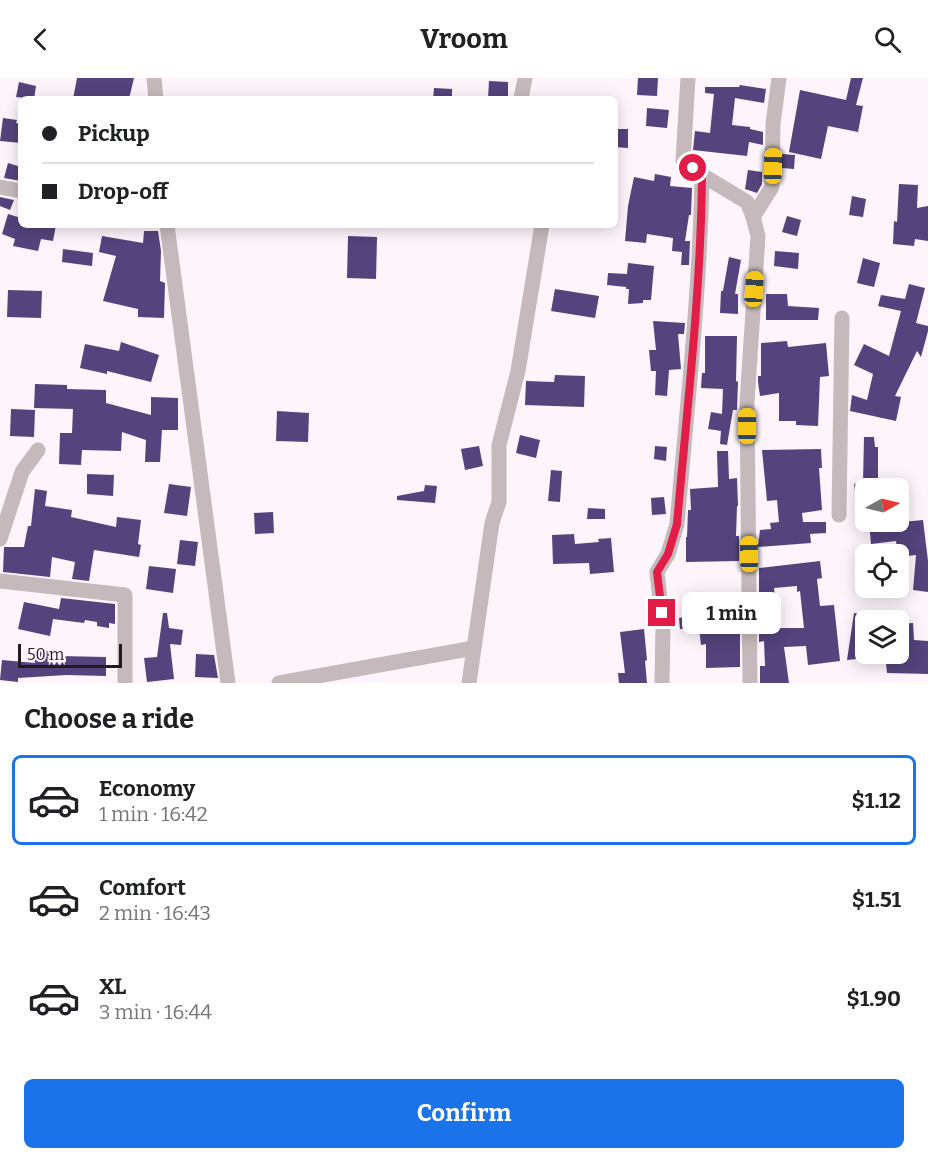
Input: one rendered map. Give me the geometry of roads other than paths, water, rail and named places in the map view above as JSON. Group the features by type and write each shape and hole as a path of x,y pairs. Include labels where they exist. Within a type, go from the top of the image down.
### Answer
{"street":[{"path":"154,78 156,96"},
{"path":"522,96 525,78"},
{"path":"688,78 683,161 747,202 758,236 747,402 750,683"},
{"path":"753,217 772,187 773,124 779,78"},
{"path":"662,683 663,626 657,572 668,554 677,524 696,317 702,175"},
{"path":"0,187 18,190"},
{"path":"167,228 228,683"},
{"path":"469,683 492,523 499,502 499,445 518,371 542,228"},
{"path":"838,515 842,318"},
{"path":"0,539 22,472 38,450"},
{"path":"0,581 125,595 125,683"},
{"path":"279,683 474,648"}]}
